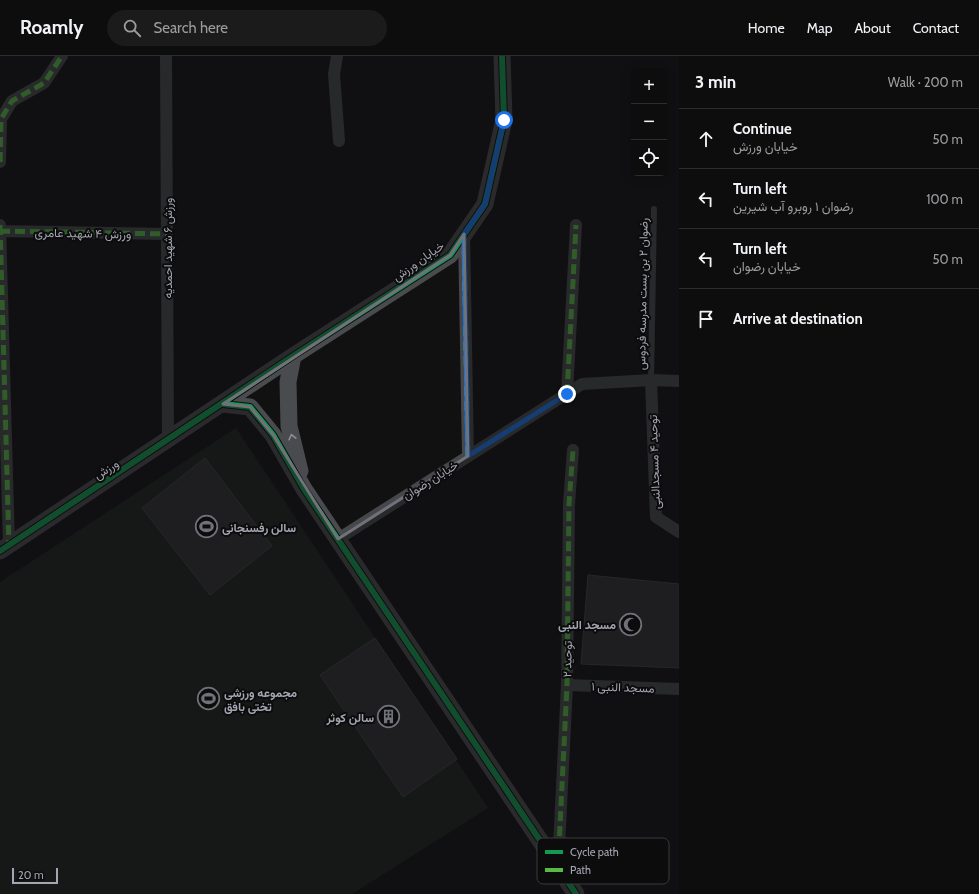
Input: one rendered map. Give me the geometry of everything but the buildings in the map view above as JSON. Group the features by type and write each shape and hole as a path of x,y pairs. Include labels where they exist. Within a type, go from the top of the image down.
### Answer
{"street":[{"path":"0,162 1,119 12,101 44,83 62,56"},
{"name":"ورزش ۶ شهید احمدیه","path":"166,56 168,441"},
{"path":"338,56 334,74 339,140"},
{"name":"خیابان ورزش","path":"223,404 293,356 450,255 485,204 504,120 502,56"},
{"path":"0,225 4,548"},
{"path":"567,394 576,225"},
{"name":"ورزش ۴ شهید عامری","path":"0,231 167,234"},
{"path":"464,234 468,456"},
{"path":"293,356 288,382 289,426 304,488"},
{"name":"خیابان رضوان","path":"338,539 582,384 651,380 679,381"},
{"name":"توحید ۴ مسجدالنبی","path":"651,380 656,517 679,532"},
{"path":"223,404 250,407 273,435 304,488 539,838"},
{"name":"ورزش","path":"4,548 223,404"},
{"name":"توحید ۲","path":"559,838 567,685 569,504 573,450"},
{"name":"مسجد النبی ۱","path":"567,685 679,689"},
{"path":"569,884 576,894"}],"lane":[{"name":"رضوان ۲ بن بست مدرسه فردوس","path":"651,380 654,209"}],"highlighted area":[{"path":"464,234 468,456 338,539 273,435 250,407 223,404 450,255"}],"shaded area":[{"name":"مجموعه ورزشی تختی بافق","path":"236,428 488,808 352,894 0,894 0,582"}],"marked path":[{"path":"0,162 1,119 12,101 44,83 62,56"},
{"path":"0,225 9,546"},
{"path":"567,394 576,225"},
{"path":"0,231 167,234"},
{"path":"464,236 468,456"},
{"path":"559,838 567,685 569,504 573,450"}],"cycle path":[{"path":"0,551 293,356 450,255 485,204 504,120 502,56"},
{"path":"223,404 250,407 273,435 304,489 538,838"},
{"path":"569,884 576,894"}],"place":[{"name":"سالن رفسنجانی","path":"207,527"},
{"name":"مسجد النبی","path":"631,624"},
{"name":"مجموعه ورزشی تختی بافق","path":"208,699"},
{"name":"سالن کوثر","path":"389,717"}],"route":[{"path":"504,120 485,204 464,234 468,456 567,394"}]}
